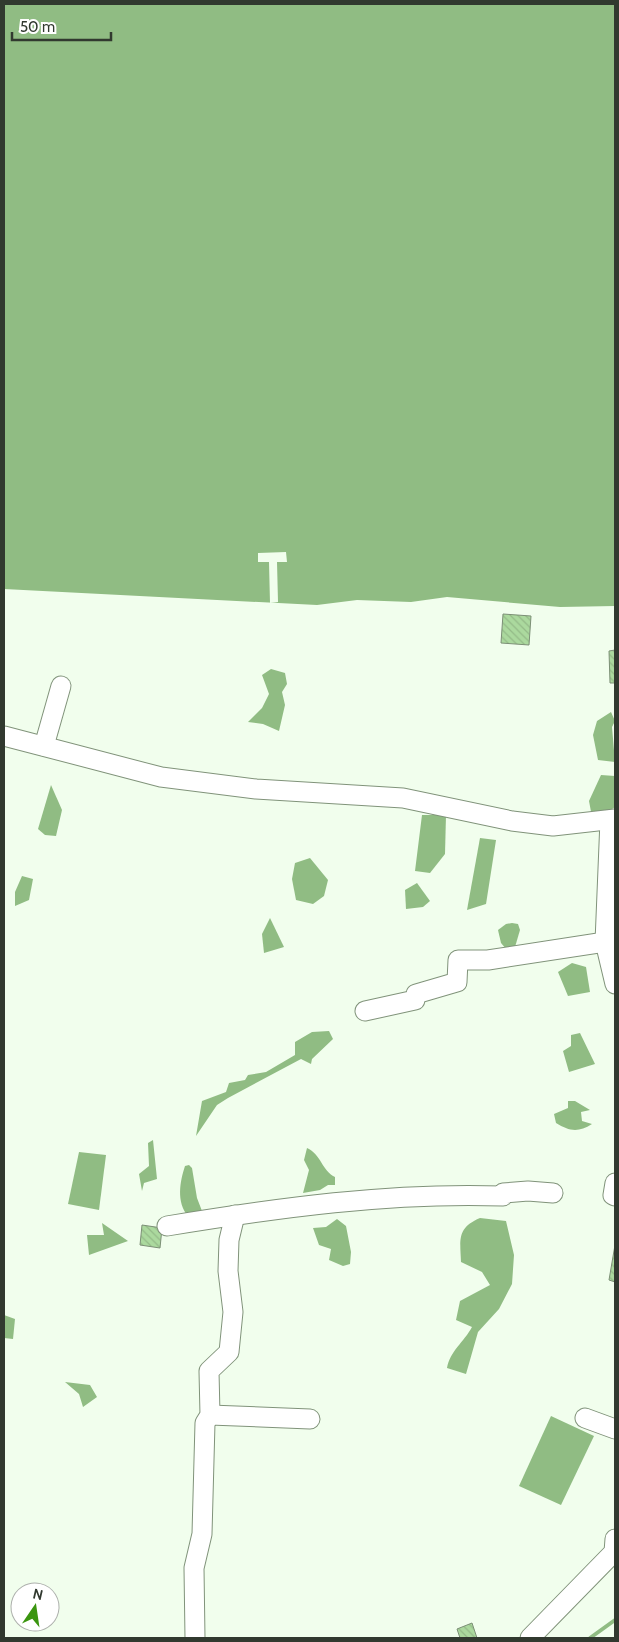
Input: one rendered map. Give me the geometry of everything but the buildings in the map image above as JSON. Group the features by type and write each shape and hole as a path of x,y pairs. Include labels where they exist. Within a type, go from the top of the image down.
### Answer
{"street":[{"path":"44,746 61,686"},
{"path":"4,736 161,777 256,789 403,798 512,821 553,826 613,819 605,942 615,984"},
{"path":"365,1011 415,1000 416,994 457,982 458,960 488,960 605,942"},
{"path":"615,1183 613,1196 615,1196"},
{"path":"167,1226 235,1215 416,1196 456,1194 503,1196 503,1193 520,1191 553,1193"},
{"path":"195,1638 194,1568 202,1534 204,1423 210,1415 209,1371 229,1352 233,1312 228,1271 229,1248 235,1215"},
{"path":"210,1415 310,1420"},
{"path":"585,1418 615,1429"},
{"path":"530,1638 614,1552 615,1539"}],"shaded area":[{"path":"4,4 615,4 615,606 560,607 447,597 411,602 357,600 317,605 4,589"},
{"path":"271,669 285,673 287,684 282,692 285,705 279,731 263,724 248,722 262,708 269,694 262,675"},
{"path":"611,712 615,721 612,727 615,762 598,760 593,735 597,721"},
{"path":"601,775 615,776 615,807 593,822 589,801"},
{"path":"51,785 62,810 56,836 45,835 38,829"},
{"path":"422,815 446,815 445,854 430,873 415,871"},
{"path":"480,838 496,840 486,904 467,910"},
{"path":"310,858 328,880 324,896 313,904 296,900 292,879 295,863"},
{"path":"22,876 33,879 29,900 15,906 15,892"},
{"path":"417,883 430,901 423,907 406,909 405,890"},
{"path":"270,918 284,947 264,953 262,934"},
{"path":"506,924 518,924 520,930 515,947 507,950 501,943 498,930"},
{"path":"572,963 586,967 590,992 568,996 558,972"},
{"path":"329,1031 333,1039 312,1059 311,1064 301,1059 228,1098 217,1105 196,1136 202,1101 226,1092 229,1083 245,1080 248,1075 266,1072 295,1055 295,1042 312,1032"},
{"path":"580,1033 595,1064 569,1072 563,1051 571,1046 571,1035"},
{"path":"568,1101 575,1101 590,1110 581,1112 582,1121 592,1124 582,1129 574,1130 556,1123 554,1114 568,1108"},
{"path":"153,1140 157,1179 144,1183 142,1191 139,1174 149,1166 148,1143"},
{"path":"307,1148 315,1154 327,1171 335,1177 335,1185 328,1185 320,1190 303,1193 309,1170 304,1160"},
{"path":"79,1152 106,1155 99,1210 68,1204"},
{"path":"189,1165 192,1168 197,1198 202,1211 188,1216 180,1198 180,1191 185,1166"},
{"path":"480,1218 506,1221 514,1255 512,1284 499,1309 478,1332 466,1374 447,1368 454,1352 472,1327 456,1320 460,1301 490,1285 482,1272 461,1262 460,1247 464,1230"},
{"path":"337,1219 346,1226 351,1252 350,1264 343,1266 329,1260 331,1249 319,1245 313,1228 326,1227"},
{"path":"102,1223 128,1241 89,1255 87,1235 104,1235"},
{"path":"4,1315 15,1319 13,1339 4,1338"},
{"path":"65,1382 90,1385 97,1397 83,1407 79,1394"},
{"path":"551,1416 594,1436 561,1505 519,1486"}],"pier":[{"path":"286,552 287,562 277,562 278,602 270,603 269,562 258,562 258,553"}],"waterway":[{"path":"590,1638 615,1620"}]}
